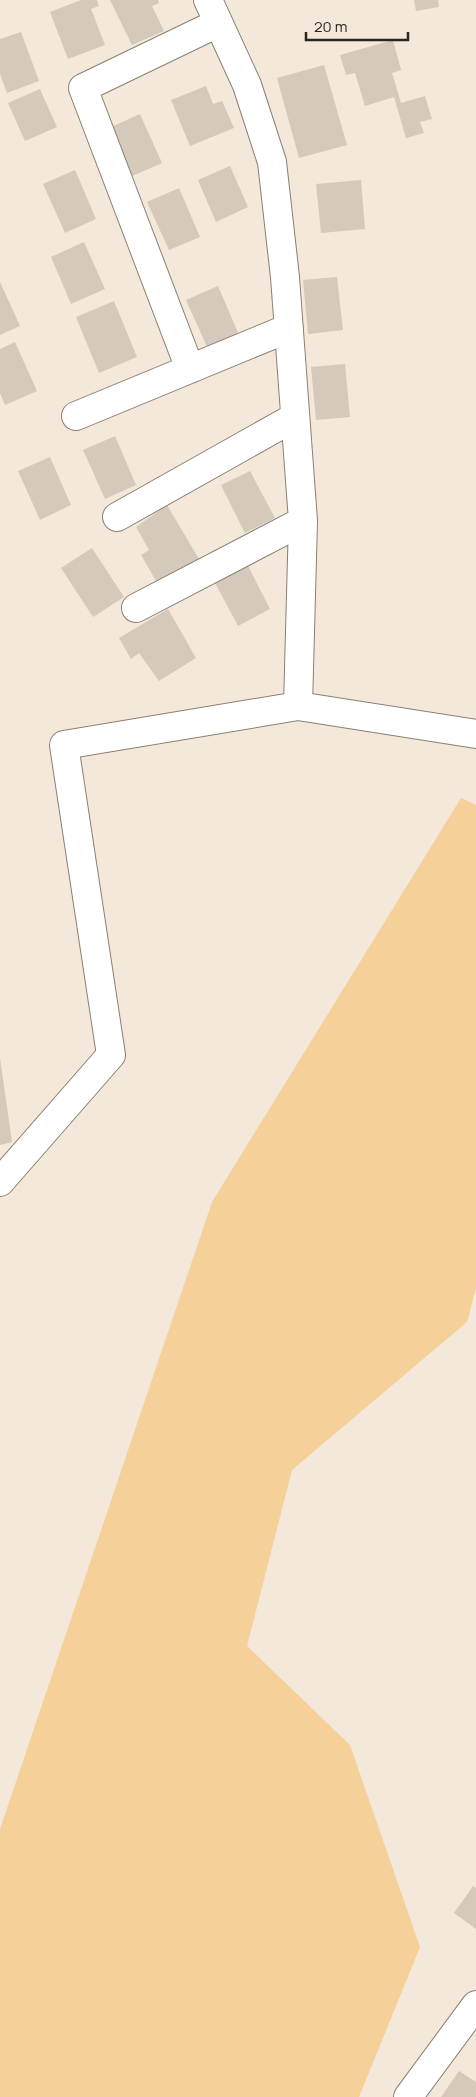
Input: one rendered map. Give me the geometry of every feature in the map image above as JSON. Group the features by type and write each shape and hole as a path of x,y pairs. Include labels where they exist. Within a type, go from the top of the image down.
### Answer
{"street":[{"path":"190,369 82,88 213,12 247,85 272,162 276,181 303,521 298,706"},
{"path":"76,416 289,328"},
{"path":"117,517 295,417"},
{"path":"136,608 303,521"},
{"path":"0,1182 111,1055 64,745 298,706 476,734"},
{"path":"408,2097 471,2021"}],"shaded area":[{"path":"461,798 476,805 476,1288 467,1322 292,1470 247,1646 350,1745 420,1947 359,2097 0,2097 0,1829 212,1202"}],"building":[{"path":"81,0 97,0 99,6 91,9 105,45 68,59 50,12"},
{"path":"110,0 158,0 159,3 152,6 164,31 132,45"},
{"path":"414,0 438,0 439,7 416,11"},
{"path":"21,32 39,81 7,93 0,74 0,39"},
{"path":"393,40 401,70 392,73 401,103 425,96 432,119 420,122 424,133 406,138 394,97 365,106 355,73 346,75 340,55"},
{"path":"324,65 347,145 299,158 277,78"},
{"path":"206,86 213,104 222,101 234,128 190,146 171,100"},
{"path":"40,89 57,127 25,141 8,103"},
{"path":"140,114 162,163 130,177 109,128"},
{"path":"230,166 248,207 216,222 198,180"},
{"path":"75,170 96,219 65,233 43,184"},
{"path":"361,180 365,229 321,233 316,184"},
{"path":"179,188 200,237 169,250 147,202"},
{"path":"84,242 105,289 71,304 51,257"},
{"path":"337,277 343,330 308,334 303,280"},
{"path":"0,282 20,326 0,335"},
{"path":"218,286 239,335 208,349 186,300"},
{"path":"114,301 137,357 99,373 76,317"},
{"path":"15,342 37,391 5,405 0,393 0,349"},
{"path":"345,364 350,417 316,420 311,367"},
{"path":"115,436 136,485 105,499 83,450"},
{"path":"50,457 71,505 40,520 18,471"},
{"path":"250,471 275,518 245,533 221,485"},
{"path":"167,505 199,559 156,581 141,555 149,550 136,527"},
{"path":"92,548 124,597 93,617 61,568"},
{"path":"247,564 270,609 238,626 214,581"},
{"path":"168,609 196,658 159,681 139,653 131,659 119,638"},
{"path":"0,1058 12,1142 0,1145"},
{"path":"473,1886 476,1888 476,1929 454,1913"},
{"path":"459,2071 476,2082 476,2097 441,2097"}]}
